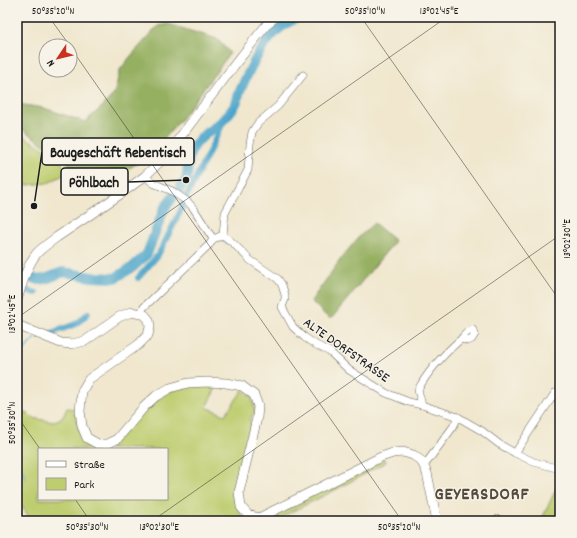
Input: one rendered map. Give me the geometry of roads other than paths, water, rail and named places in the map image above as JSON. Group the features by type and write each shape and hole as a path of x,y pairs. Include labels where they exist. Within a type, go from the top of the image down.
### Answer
{"main road":[{"path":"18,297 27,271 38,253 47,244 145,176 166,156 236,63 268,23 275,17"},
{"path":"17,325 62,343 72,344 85,341 120,317 131,312 145,315 149,320 150,327 148,335 138,346 89,379 82,391 80,411 82,426 87,438 98,444 107,444 117,439 144,407 156,396 170,388 188,383 226,383 242,386 254,395 258,406 257,418 239,492 242,507 248,516 260,518 382,457 403,452 413,455 424,464 437,521"}],"street":[{"path":"141,314 143,308 210,244 213,239 223,235 224,213 248,170 252,132 258,123 278,106 303,75"},
{"path":"145,176 153,183 172,191 187,201 194,209 213,239"},
{"path":"110,180 122,193"},
{"name":"ALTE DORFSTRASSE","path":"223,235 250,260 278,279 286,294 282,308 293,327 304,337 330,352 349,370 386,393 409,402 458,417 515,453 534,462 560,469"},
{"path":"422,405 418,390 422,381 441,357 461,339"},
{"path":"515,453 555,394"},
{"path":"424,464 453,427 458,417"}],"waterway":[{"path":"17,274 39,280 63,272 92,277 115,278 133,267 147,254 164,209 186,180 189,155 197,142 202,136 223,120 233,108 237,102 239,93 250,69 263,47 271,37 289,22 300,17"},
{"path":"138,278 158,255 225,119"},
{"path":"179,189 190,200"},
{"path":"220,239 227,243"},
{"path":"18,288 36,293"},
{"path":"52,333 78,323 88,313"},
{"path":"17,358 35,338"},
{"path":"17,462 26,479"}],"place":[{"name":"Pöhlbach","path":"186,180"},
{"name":"Baugeschäft Rebentisch","path":"34,206"}],"district":[{"name":"GEYERSDORF","path":"482,493"}]}
